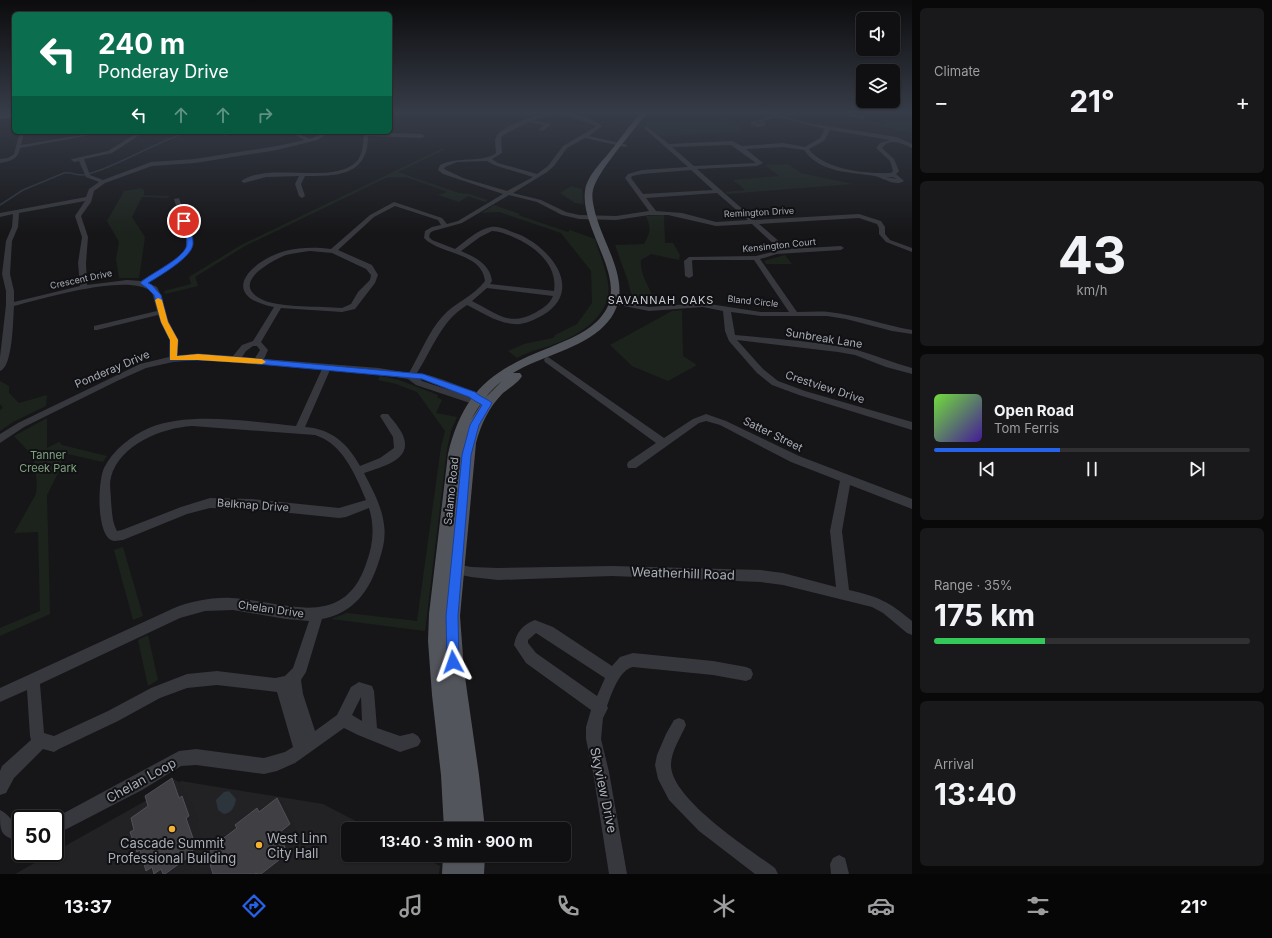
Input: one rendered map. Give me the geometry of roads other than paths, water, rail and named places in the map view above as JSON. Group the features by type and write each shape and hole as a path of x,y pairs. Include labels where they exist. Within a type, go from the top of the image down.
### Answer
{"main road":[{"name":"Salamo Road","path":"473,822 469,762 454,676 452,649 450,568 457,441 465,417 482,401 514,378 548,360 583,346 602,334 616,318 618,303 614,277 597,218 595,199 596,186 617,153"},
{"name":"Salamo Road","path":"482,401 495,381 514,367 541,354 569,344 588,333 606,317 618,303"},
{"name":"Salamo Road","path":"450,568 437,614 436,652 437,673 451,767 455,822"},
{"path":"453,874 454,862"},
{"path":"473,874 474,862"}],"street":[{"path":"0,161 10,159 17,153"},
{"path":"74,160 104,153"},
{"path":"84,288 82,263 85,237 78,216 89,198 91,190 103,182 155,163 195,161 247,153"},
{"path":"244,181 267,175 302,175 335,172 358,163 363,153"},
{"path":"488,159 499,153"},
{"path":"487,286 487,274 482,266 471,258 431,242 426,237 427,232 431,229 456,224 536,176 552,165 561,153"},
{"path":"675,153 786,251"},
{"path":"654,213 628,178 632,173 759,164 760,162 747,153"},
{"path":"809,153 825,165 879,176 890,180 901,180 893,174 879,176"},
{"path":"883,153 894,164 896,171 893,174"},
{"path":"81,159 87,174 103,182"},
{"path":"488,159 496,164 536,176"},
{"name":"Remington Drive","path":"488,159 453,161 442,166 441,169 447,174 539,201 570,216 597,218 625,217 654,213 682,214 710,223 859,216 880,224 882,234 888,240 912,250"},
{"path":"302,175 298,184 302,196"},
{"path":"642,196 719,192"},
{"path":"0,215 89,198"},
{"path":"143,283 178,260 189,249 189,238 177,199"},
{"path":"333,251 372,216 394,204 440,219 444,226"},
{"path":"0,368 6,350 10,291 6,274 9,240 14,227 16,212"},
{"path":"455,252 483,233 492,229 499,229 518,236 538,248 549,260 558,280 555,302 548,309 520,322 507,321 467,302"},
{"name":"Kensington Court","path":"689,276 688,261 691,258 756,258 771,253 786,251 841,248"},
{"path":"310,249 333,251 369,267 375,274 374,280 362,293 355,305 347,310 279,306 259,301 248,292 246,285 247,280 252,273 264,264 288,253 310,249"},
{"path":"756,258 795,314"},
{"name":"Crescent Drive","path":"10,305 84,288 118,282 143,283"},
{"path":"143,283 150,286 156,292 161,312 174,340 173,359"},
{"path":"412,376 441,323 450,312 467,302 487,286 557,294"},
{"name":"Bland Circle","path":"618,303 653,309 694,305 727,308 761,314 832,314 888,328 912,332"},
{"path":"236,359 241,350 246,346 256,343 279,306"},
{"name":"Crestview Drive","path":"727,308 729,331 735,345 760,371 776,383 802,394 912,426"},
{"path":"96,328 161,312"},
{"name":"Sunbreak Lane","path":"731,337 838,349 858,353 889,365 912,371"},
{"path":"256,343 260,344 264,350 258,361"},
{"name":"Ponderay Drive","path":"0,440 21,425 114,379 143,366 173,359 198,357 236,359 379,371 412,376 419,382 450,394 469,400 482,401"},
{"path":"548,360 663,443"},
{"path":"299,430 327,367"},
{"path":"358,471 392,457 399,448 400,443 385,416"},
{"name":"Satter Street","path":"632,465 696,421 706,417 723,423 789,457 912,504"},
{"name":"Chelan Drive","path":"0,695 193,607 208,604 234,604 296,615 318,615 333,610 353,598 366,581 378,544 380,527 378,515 358,471 337,442 323,433 188,421 166,426 144,435 119,453 113,461 104,484 108,522 110,531 114,536"},
{"path":"844,594 836,531 846,479"},
{"name":"Belknap Drive","path":"114,536 123,535 185,510 210,503 262,505 339,513 346,512 372,502"},
{"name":"Weatherhill Road","path":"450,568 472,572 498,574 612,571 761,576 783,579 874,602 888,608 912,629"},
{"path":"33,680 37,736 40,741 54,744 113,716 156,693 187,681 217,678 282,685 299,672 318,615"},
{"path":"601,708 531,658 521,645 522,637 535,626 548,632 613,675"},
{"name":"Skyview Drive","path":"618,874 614,839 594,746 593,732 613,675 623,663 633,660 713,668 746,674"},
{"path":"294,677 306,746"},
{"path":"282,685 306,746"},
{"name":"Chelan Loop","path":"64,822 179,759 196,756 264,766 290,758 342,720 356,692 360,689 364,690 368,694 370,725 368,731"},
{"path":"342,720 400,744 413,741"},
{"path":"679,725 663,765 668,784 674,794 696,818 769,874"},
{"path":"0,787 8,772 40,741"},
{"path":"0,818 8,830 12,832"}],"waterway":[{"path":"0,205 23,190 64,173 82,175 93,173 140,153"}],"place":[{"name":"Cascade Summit Professional Building","path":"172,829"},
{"name":"West Linn City Hall","path":"259,845"}],"district":[{"name":"SAVANNAH OAKS","path":"661,300"}],"park label":[{"name":"Tanner Creek Park","path":"48,461"}]}
